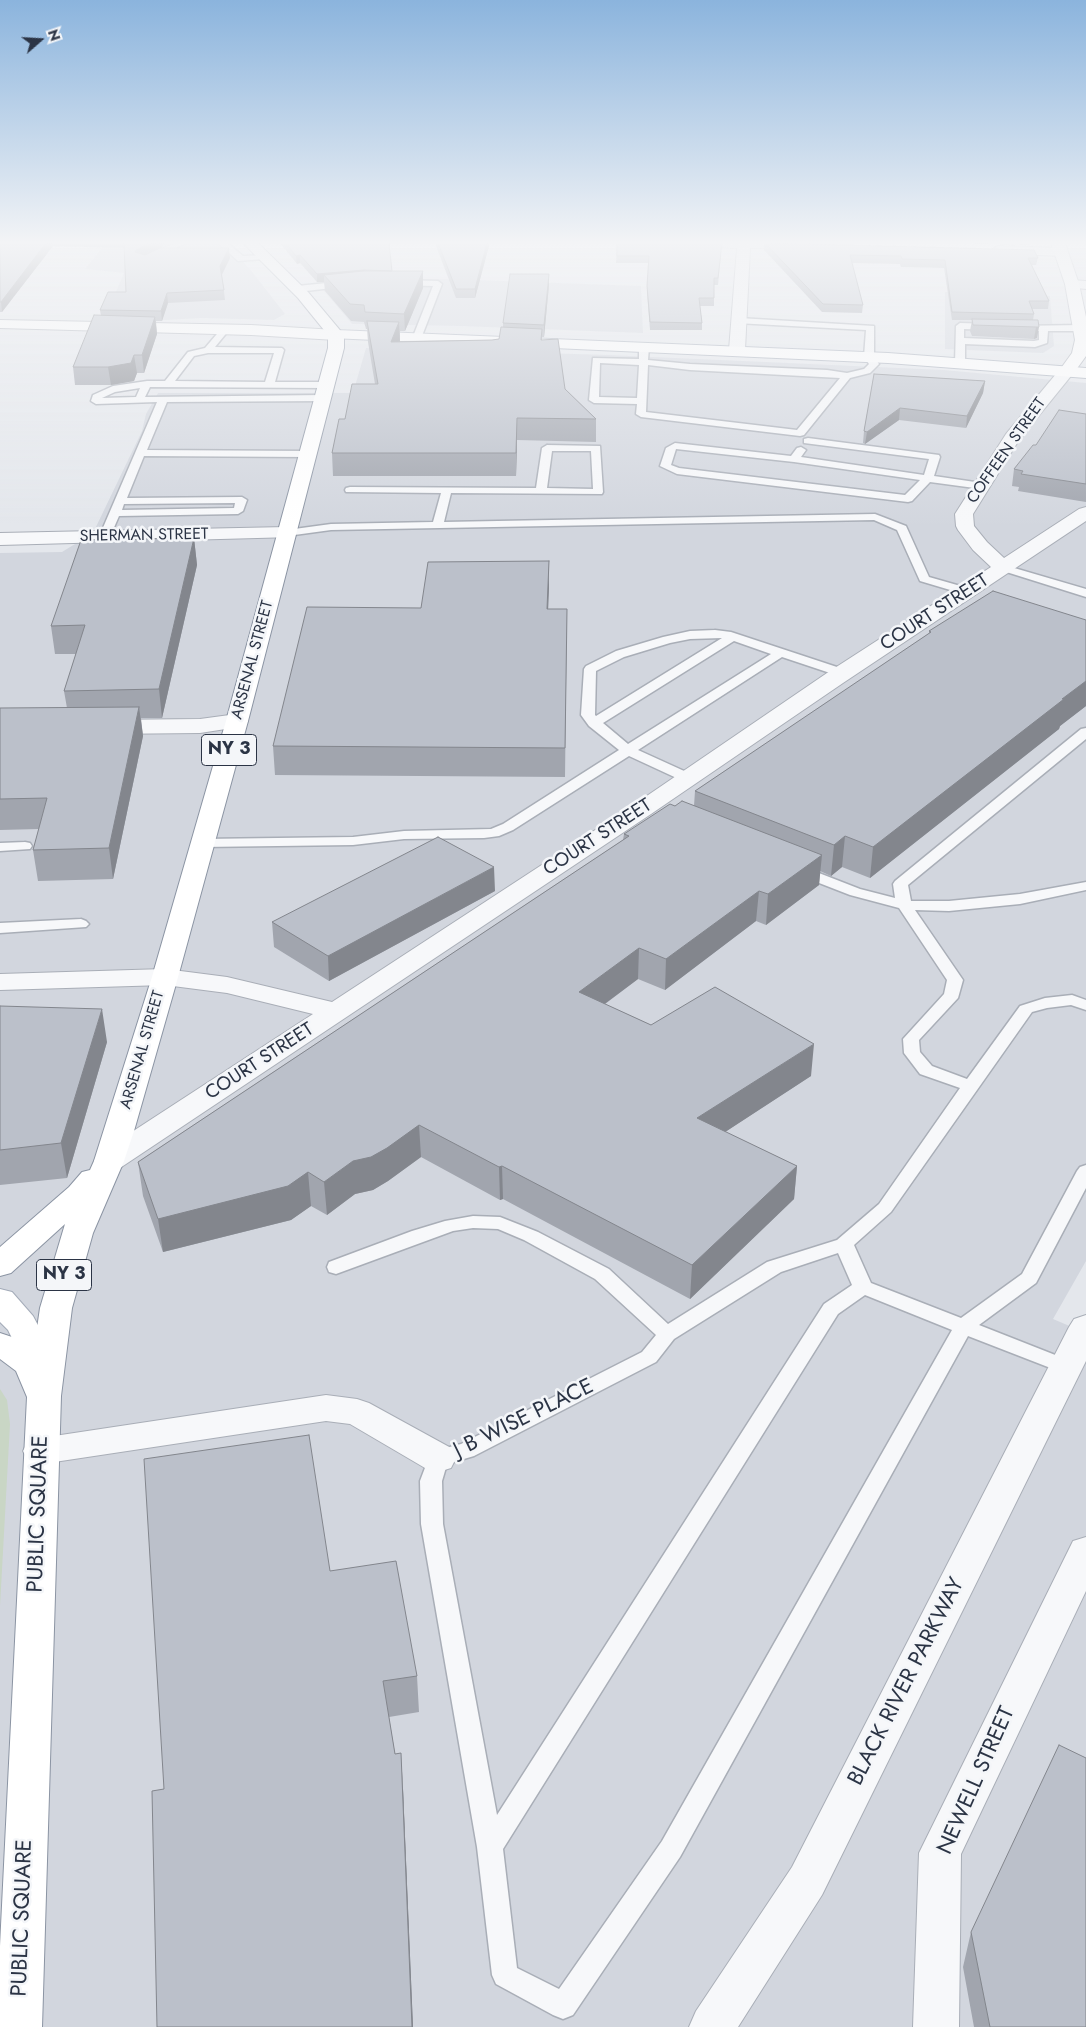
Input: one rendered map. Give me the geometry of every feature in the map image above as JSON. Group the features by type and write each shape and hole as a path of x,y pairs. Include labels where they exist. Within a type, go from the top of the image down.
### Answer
{"main road":[{"name":"ARSENAL STREET","path":"109,1161 165,977 236,722 325,392 336,348 336,338"},
{"path":"388,338 644,355 737,350 1086,372"},
{"name":"COFFEEN STREET","path":"1067,371 1080,353 1083,338"},
{"name":"NY 3","path":"0,1265 80,1194 109,1161"},
{"name":"PUBLIC SQUARE","path":"19,2027 44,1396 56,1308 65,1272 77,1233 109,1161"},
{"path":"0,1300 21,1324 38,1357 44,1396"},
{"path":"0,1346 16,1353 30,1364 44,1396"}],"street":[{"path":"737,350 738,338"},
{"name":"COFFEEN STREET","path":"1004,568 980,546 965,526 964,514 1012,438 1067,371"},
{"name":"COURT STREET","path":"109,1161 337,1011 651,812 688,778 842,673 1086,513"},
{"name":"SHERMAN STREET","path":"0,540 287,533"},
{"path":"86,727 200,726 236,722"},
{"path":"0,982 165,977 227,985 337,1011"},
{"name":"BLACK RIVER PARKWAY","path":"712,2027 807,1882 1086,1327"},
{"path":"42,1451 326,1408 357,1412 438,1458"},
{"name":"NEWELL STREET","path":"936,2027 940,1853 1086,1552"}],"lane":[{"path":"208,350 219,338"},
{"path":"642,401 594,400 596,360 644,355 690,367 827,373 847,376 868,371 874,364 869,357 870,338"},
{"path":"960,338 960,363"},
{"path":"960,341 979,338"},
{"path":"1022,338 1035,344 1044,341 1044,338"},
{"path":"168,384 191,354 208,350 279,350 269,385"},
{"path":"644,355 641,414 936,457 928,478 908,499 677,471 665,466 671,448 675,446 794,459 928,478 982,486"},
{"path":"794,459 804,437 847,376"},
{"path":"147,384 269,385 325,392 96,401 98,395 113,389 147,384"},
{"path":"139,400 147,384"},
{"path":"105,537 163,399"},
{"path":"350,490 598,492 596,448 547,448 541,491"},
{"path":"140,453 308,454"},
{"path":"438,525 447,490"},
{"path":"115,513 238,511 242,500 120,501"},
{"path":"287,533 331,527 875,517 902,528 924,579 968,591"},
{"path":"1004,568 1086,593"},
{"path":"688,778 627,750 594,723 588,715 590,670 620,654 666,640 705,634 733,637 842,673"},
{"path":"594,723 733,637"},
{"path":"202,843 353,841 404,835 494,833 508,827 780,653"},
{"path":"970,1086 926,1070 912,1054 911,1039 952,995 955,980 904,905 900,884 1086,732"},
{"path":"0,847 25,846"},
{"path":"792,867 856,892 904,905 949,906 1020,898 1086,886"},
{"path":"0,928 81,924"},
{"path":"1066,1366 863,1287 844,1244 885,1208 1026,1009 1045,1003 1072,1000 1086,1005"},
{"path":"963,1327 1029,1278 1086,1171"},
{"path":"336,1267 419,1235 452,1225 473,1222 500,1223 531,1236 602,1274 667,1334"},
{"name":"J B WISE PLACE","path":"844,1244 774,1267 667,1334 649,1357 467,1450 438,1458 431,1481 432,1524 490,1847 505,1974 563,2006 671,1849 963,1327"},
{"path":"490,1847 831,1309 863,1287"}],"shaded area":[{"path":"945,338 1053,338 1054,346 1043,353 945,349"},
{"path":"366,348 609,355 944,370 1086,383 1086,1261 1053,1319 1086,1333 1086,2027 0,2027 0,553 62,552 93,533 142,431 146,414 158,393 353,393"}],"green space":[{"path":"0,1389 7,1400 10,1424 0,1606"}],"building":[{"path":"85,338 148,338 142,355 134,355 131,363 108,367 73,367"},
{"path":"370,338 393,338 391,342 492,340 499,338 558,339 565,389 596,419 517,418 516,453 332,453 339,419 345,419 352,384 378,384"},
{"path":"874,374 985,381 967,416 900,408 867,432 864,431"},
{"path":"1059,410 1086,414 1086,484 1021,474 1023,471 1014,469 1033,445 1036,445"},
{"path":"194,538 159,689 64,691 85,625 51,626 81,540"},
{"path":"549,561 547,609 567,609 565,748 273,746 307,607 421,608 428,562"},
{"path":"993,591 1086,620 1086,681 873,847 845,836 834,845 695,791 931,632 929,631"},
{"path":"139,707 109,848 33,850 47,798 0,799 0,708"},
{"path":"682,801 822,855 768,894 759,891 666,959 639,948 579,992 651,1025 715,987 814,1044 697,1118 797,1166 692,1265 419,1125 387,1148 371,1157 353,1161 324,1182 308,1172 288,1186 158,1219 138,1162 629,836 624,834 670,804 675,806"},
{"path":"438,837 494,867 328,956 272,922"},
{"path":"0,1006 102,1009 61,1143 0,1150"},
{"path":"309,1435 330,1571 396,1561 417,1676 383,1681 395,1754 401,1753 412,2027 157,2027 152,1791 164,1789 144,1459"},
{"path":"1059,1745 1086,1758 1086,2027 990,2027 971,1932"}]}
